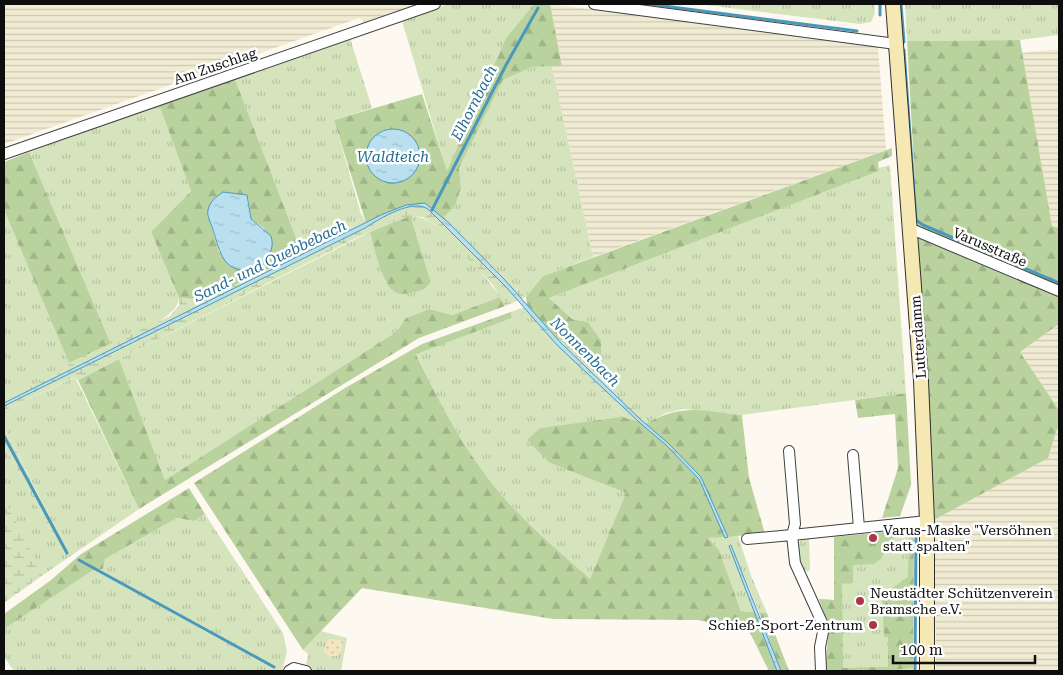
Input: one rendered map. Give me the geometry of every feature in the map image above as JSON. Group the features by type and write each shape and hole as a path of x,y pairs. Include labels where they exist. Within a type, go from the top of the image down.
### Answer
{"street":[{"name":"Am Zuschlag","path":"4,154 435,4"},
{"path":"594,4 896,44"},
{"name":"Lutterdamm","path":"893,4 921,381 927,521 927,671"},
{"name":"Varusstraße","path":"909,228 1059,291"},
{"path":"789,451 795,524 792,535 795,563 824,627 820,647 821,671"},
{"path":"853,455 859,528"},
{"path":"747,538 927,521"},
{"path":"289,671 298,668 306,671"}],"shaded area":[{"path":"4,4 421,4 365,23 359,18 4,144"},
{"path":"550,4 878,47 886,150 593,257 552,66 562,65"},
{"path":"1059,49 1059,228 1052,226 1022,53"},
{"path":"1059,324 1059,410 1020,352"},
{"path":"1059,423 1059,671 936,671 934,520 1048,458"}],"green space":[{"path":"448,4 534,4 506,38 447,172 402,21"},
{"path":"534,4 550,4 562,66 532,67 503,80 459,168 461,188 455,206 441,220 413,204 366,223 334,120 422,94 447,171 506,38"},
{"path":"698,4 874,4 875,13 871,22 860,24"},
{"path":"905,4 1059,4 1059,35 1020,40 907,41"},
{"path":"350,38 372,108 334,120 361,214 359,222 330,239 314,245 299,245 234,77"},
{"path":"1020,40 1052,226 1059,228 1059,324 1020,352 1059,410 1059,423 1048,458 934,520 907,41"},
{"path":"552,66 593,257 543,276 526,297 441,220 455,206 461,188 459,168 503,80 532,67"},
{"path":"234,77 299,245 294,256 204,300 179,298 151,232 191,191 159,105","holes":["248,198 251,219 265,229 219,252 211,225"]},
{"path":"159,105 191,191 151,232 179,298 177,306 162,319 111,344 29,152"},
{"path":"892,148 892,156 878,162 879,171 549,298 572,319 588,322 601,340 602,371 600,379 527,307 526,297 543,276"},
{"path":"29,152 111,344 69,363 4,210 4,162"},
{"path":"890,165 906,393 742,415 684,409 666,413 647,423 600,379 602,371 601,340 588,322 572,319 549,298 879,171 879,168"},
{"path":"413,204 425,205 526,297 505,306 493,285 437,226 423,217 410,216 358,237 78,380 74,377 4,411 4,399 66,370 69,363 170,316 179,305 179,298 204,300 294,256 299,245 314,245 338,235 359,222 361,214 366,223"},
{"path":"4,210 69,363 66,370 4,399"},
{"path":"410,215 420,217 432,223 451,239 488,280 500,297 452,315 429,309 406,318 396,332 165,480 119,359 370,232 386,283 430,279"},
{"path":"410,215 430,279 427,287 422,290 400,294 390,288 382,274 370,232"},
{"path":"500,297 505,306 419,338 139,509 78,380 119,359 165,480 396,332 406,318 429,309 452,315"},
{"path":"527,307 647,423 626,418 519,309"},
{"path":"519,309 626,418 540,428 550,463 626,493 590,580 533,528 506,500 472,457 438,398 416,353 512,318 511,312"},
{"path":"511,312 512,318 416,354 438,399 472,457 506,500 533,528 590,579 626,493 550,463 527,440 540,428 622,417 647,423 672,413 693,410 742,415 749,478 765,534 708,538 719,550 741,611 755,612 777,671 769,671 749,631 698,620 553,619 362,588 303,650 194,483 345,388 422,344"},
{"path":"75,377 139,509 43,575 4,576 4,446 60,548 64,547 4,425 4,411"},
{"path":"906,393 911,485 900,516 882,518 898,468 895,414 858,418 855,400"},
{"path":"4,425 64,548 60,548 4,446"},
{"path":"189,488 205,514 194,521 177,518 105,559 103,569 92,571 4,629 4,614 51,580 81,554"},
{"path":"4,499 43,575 4,603"},
{"path":"205,514 283,633 287,651 282,671 14,671 4,657 4,629 92,571 103,569 105,559 177,518 194,521"},
{"path":"914,529 913,671 826,671 828,626 819,599 834,600 834,537"},
{"path":"914,529 913,668 881,671 826,671 828,626 819,599 834,600 834,537 897,531 881,559 874,564 853,565 853,583 842,583 843,668 888,667 888,637 884,637 882,595 908,577 909,530"},
{"path":"738,536 752,578 767,613 759,612 731,545 729,546 755,612 741,611 719,550 708,538"},
{"path":"809,538 810,569 808,572 803,569 797,549 801,539"},
{"path":"759,612 767,613 789,671 781,671"},
{"path":"321,631 347,638 341,671 310,671 306,664 308,654 303,650"}],"sand":[{"path":"330,639 343,641 342,650 337,656 329,656 324,652 326,642"}],"water":[{"name":"Waldteich","path":"388,129 398,129 408,133 416,141 420,156 416,171 408,179 398,183 388,183 378,179 370,171 366,161 366,151 370,141 378,133"},
{"path":"223,192 247,195 251,219 271,236 272,246 270,252 265,261 256,268 248,270 237,269 230,266 221,254 208,212 212,202"},
{"path":"425,203 449,223 504,279 561,343 640,419 668,443 701,477 728,537 725,538 699,479 666,445 557,345 506,287 429,210 423,207 406,208 387,215 365,228 4,406 4,403 383,214 406,205"},
{"path":"731,545 781,671 777,671 729,546"}],"waterway":[{"path":"649,4 857,31"},
{"path":"880,4 880,15"},
{"path":"901,4 904,42"},
{"name":"Elhornbach","path":"432,210 506,65 538,8"},
{"path":"904,50 916,220 923,225 1059,283"},
{"path":"4,436 67,553"},
{"path":"915,671 916,532"},
{"path":"79,560 274,667"}],"place":[{"name":"Varus-Maske \"Versöhnen statt spalten\"","path":"873,538"},
{"name":"Neustädter Schützenverein Bramsche e.V.","path":"860,601"},
{"name":"Schieß-Sport-Zentrum","path":"873,625"}],"water label":[{"name":"Sand- und Quebbebach","path":"270,261"},
{"name":"Nonnenbach","path":"585,352"}]}
